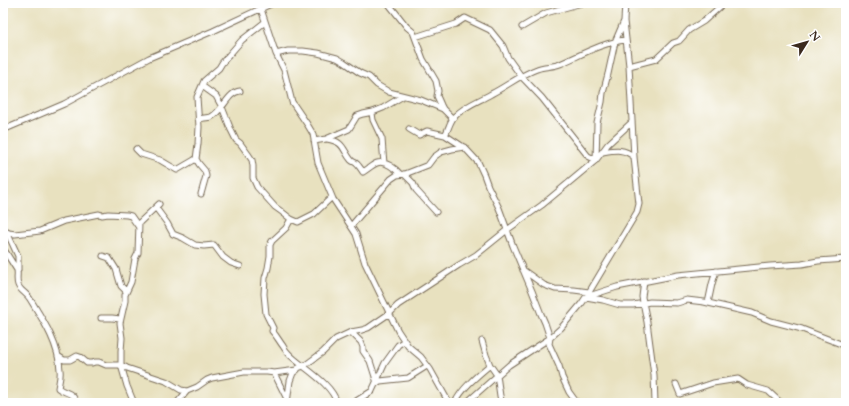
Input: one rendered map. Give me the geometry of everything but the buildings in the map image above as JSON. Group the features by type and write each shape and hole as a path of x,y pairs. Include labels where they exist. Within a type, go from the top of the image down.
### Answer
{"street":[{"path":"3,130 64,104 149,58 213,31 273,3"},
{"path":"388,3 413,32 423,59 436,80 438,91 437,96 443,109 452,118"},
{"path":"522,28 546,13 582,3"},
{"path":"466,403 509,365 550,338 561,328 587,295 639,208 634,157 629,66 624,21 625,3"},
{"path":"629,66 656,59 673,43 679,41 689,30 704,21 724,3"},
{"path":"261,9 276,54 284,70 292,102 313,134 318,163 332,197 359,240 365,263 398,331 404,341 421,357 449,403"},
{"path":"415,37 456,24 465,18 490,30 521,76 542,98 588,156 596,160"},
{"path":"596,160 597,123 603,93 615,42 624,21"},
{"path":"201,194 206,176 205,171 196,159 199,137 197,97 204,81 218,68 242,40 265,22"},
{"path":"446,135 452,118 467,106 490,95 521,76 538,69 559,64 590,50 626,40"},
{"path":"276,54 288,51 304,51 337,58 360,74 369,77 377,85 389,92 421,100 443,109"},
{"path":"202,86 216,96 236,140 240,143 252,160 253,178 257,187 275,207 292,220 298,222 314,214 332,197"},
{"path":"198,119 210,117 217,113 236,91 240,91"},
{"path":"314,141 326,139 349,129 357,116 383,108 403,96"},
{"path":"372,112 373,120 382,138 384,163"},
{"path":"287,401 291,377 298,368 304,366 323,352 336,339 351,332 368,328 390,313 398,305 476,255 507,230 542,205 596,160 614,138 632,122"},
{"path":"409,129 419,135 427,131 446,135 464,147 478,162 499,208 513,246 546,323 550,338 549,344 559,366 562,378 577,403"},
{"path":"326,139 339,142 352,161 357,164 363,172 380,162 387,164 413,183 416,190 436,212"},
{"path":"351,226 391,179 397,175 428,165 434,156 441,152 464,147"},
{"path":"136,149 140,154 160,160 177,170 196,159"},
{"path":"602,152 622,151 628,152 634,157"},
{"path":"134,403 121,365 122,338 120,320 124,307 124,295 131,282 135,259 138,253 138,226 140,221 157,206 173,234 195,245 214,245 223,257 231,263 240,266"},
{"path":"5,231 9,234 15,234 40,231 64,221 99,214 131,216 138,226"},
{"path":"292,220 270,243 269,262 265,278 264,301 266,314 273,328 272,331 277,336 283,347 290,355 325,385 337,403"},
{"path":"5,231 18,256 17,284 30,298 52,338 61,371 58,388 71,394 76,403"},
{"path":"3,248 18,274"},
{"path":"102,256 109,258 116,269 121,286 126,291"},
{"path":"587,295 644,281 678,275 846,259"},
{"path":"523,269 542,284 555,289 574,290 603,300 626,305 656,302 677,304 687,300 708,303 752,313 771,322 802,329 846,346"},
{"path":"708,303 716,271"},
{"path":"644,281 642,291 643,303 654,375 655,403"},
{"path":"532,292 536,286 542,284"},
{"path":"101,318 120,320"},
{"path":"351,332 361,342 363,351 370,361 377,383"},
{"path":"353,403 372,391 377,383 382,368 398,345 404,341"},
{"path":"482,341 490,365 497,375 502,403"},
{"path":"58,356 64,360 70,360 78,356 87,363 99,362 106,365 121,365 166,381 176,388 187,391 197,388 212,378 244,372 274,373 297,370"},
{"path":"455,403 460,394 490,365"},
{"path":"377,383 380,380 408,378 427,366"},
{"path":"274,373 287,401"},
{"path":"676,384 680,394 713,383 738,379 747,385 768,391 781,403"},
{"path":"177,403 187,391"}]}
